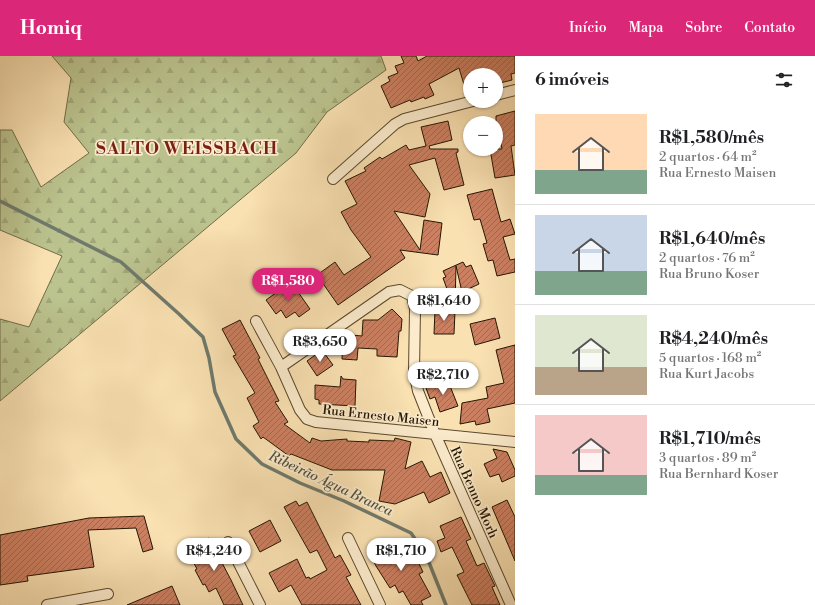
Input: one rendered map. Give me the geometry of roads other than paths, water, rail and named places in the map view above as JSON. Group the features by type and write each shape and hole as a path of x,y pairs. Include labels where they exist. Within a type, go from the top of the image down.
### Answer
{"street":[{"path":"503,93 515,90"},
{"path":"333,179 395,124 404,119 463,104"},
{"name":"Rua Benno Morh","path":"281,367 389,292 400,290 412,296 415,309 414,371 418,391 435,434 511,605"},
{"name":"Rua Ernesto Maisen","path":"256,321 281,367 300,410 307,419 316,422 515,442"},
{"path":"348,538 380,605"},
{"path":"228,542 260,605"},
{"path":"46,605 108,594"}],"waterway":[{"name":"Ribeirão Água Branca","path":"0,201 121,262 179,314 203,337 209,358 215,392 236,439 262,464 300,483 344,501 411,533 426,555 446,605"}],"district":[{"name":"SALTO WEISSBACH","path":"187,148"}]}
